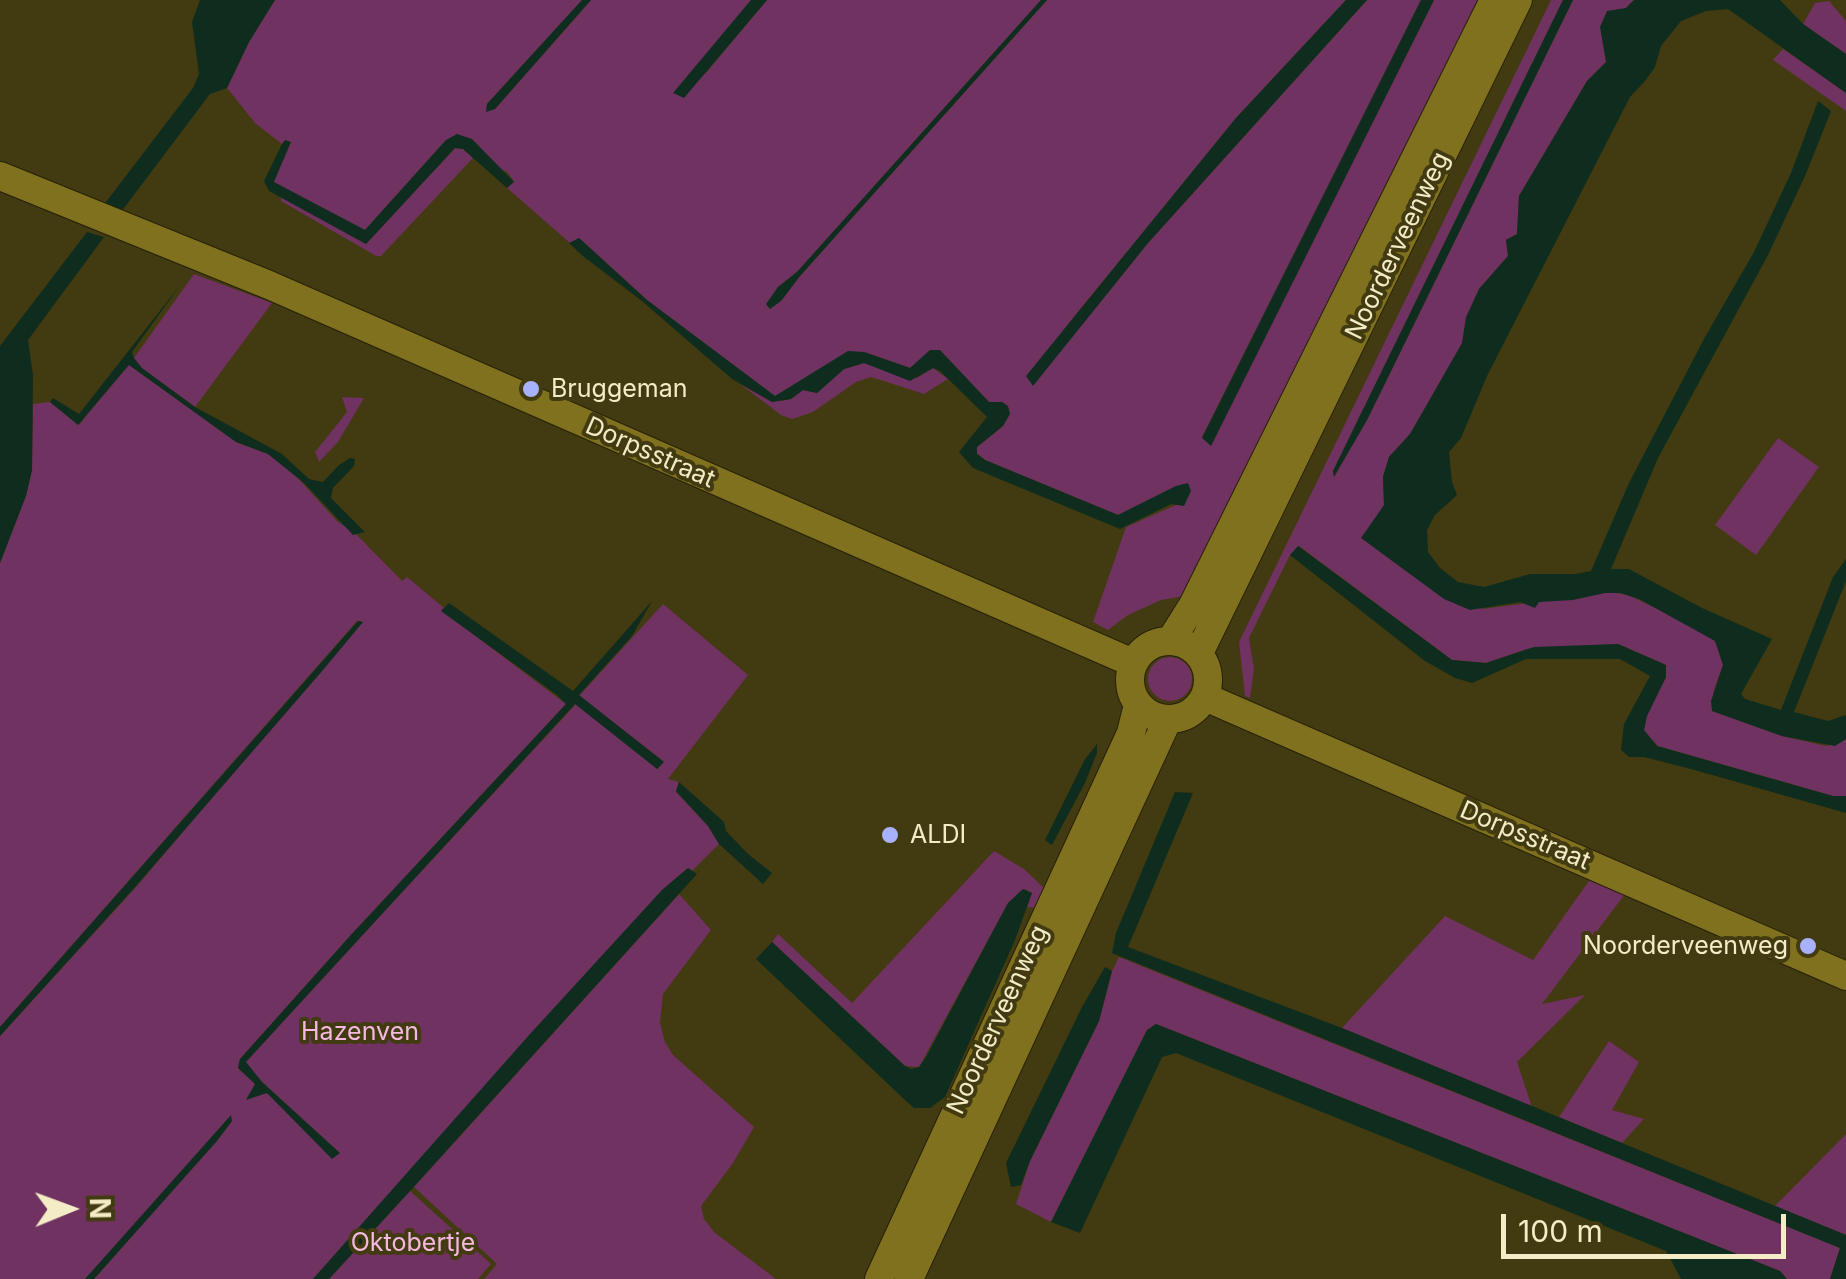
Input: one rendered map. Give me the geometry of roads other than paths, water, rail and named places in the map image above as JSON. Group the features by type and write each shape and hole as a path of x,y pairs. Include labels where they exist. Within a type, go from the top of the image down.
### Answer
{"street":[{"name":"Noorderveenweg","path":"1171,640 1494,0"},
{"name":"Noorderveenweg","path":"1198,653 1518,0"},
{"name":"Dorpsstraat","path":"0,176 269,285 1133,663"},
{"path":"1171,640 1198,653 1207,666 1209,682 1196,709 1168,720 1138,705 1131,692 1130,677 1142,650 1171,640"},
{"name":"Dorpsstraat","path":"1205,697 1846,976"},
{"name":"Noorderveenweg","path":"879,1279 1132,733 1138,705"},
{"name":"Noorderveenweg","path":"909,1279 1168,720"}],"place":[{"name":"Bruggeman","path":"531,389"},
{"name":"ALDI","path":"890,835"},
{"name":"Noorderveenweg","path":"1808,946"}],"park label":[{"name":"Hazenven","path":"360,1032"},
{"name":"Oktobertje","path":"413,1243"}]}
